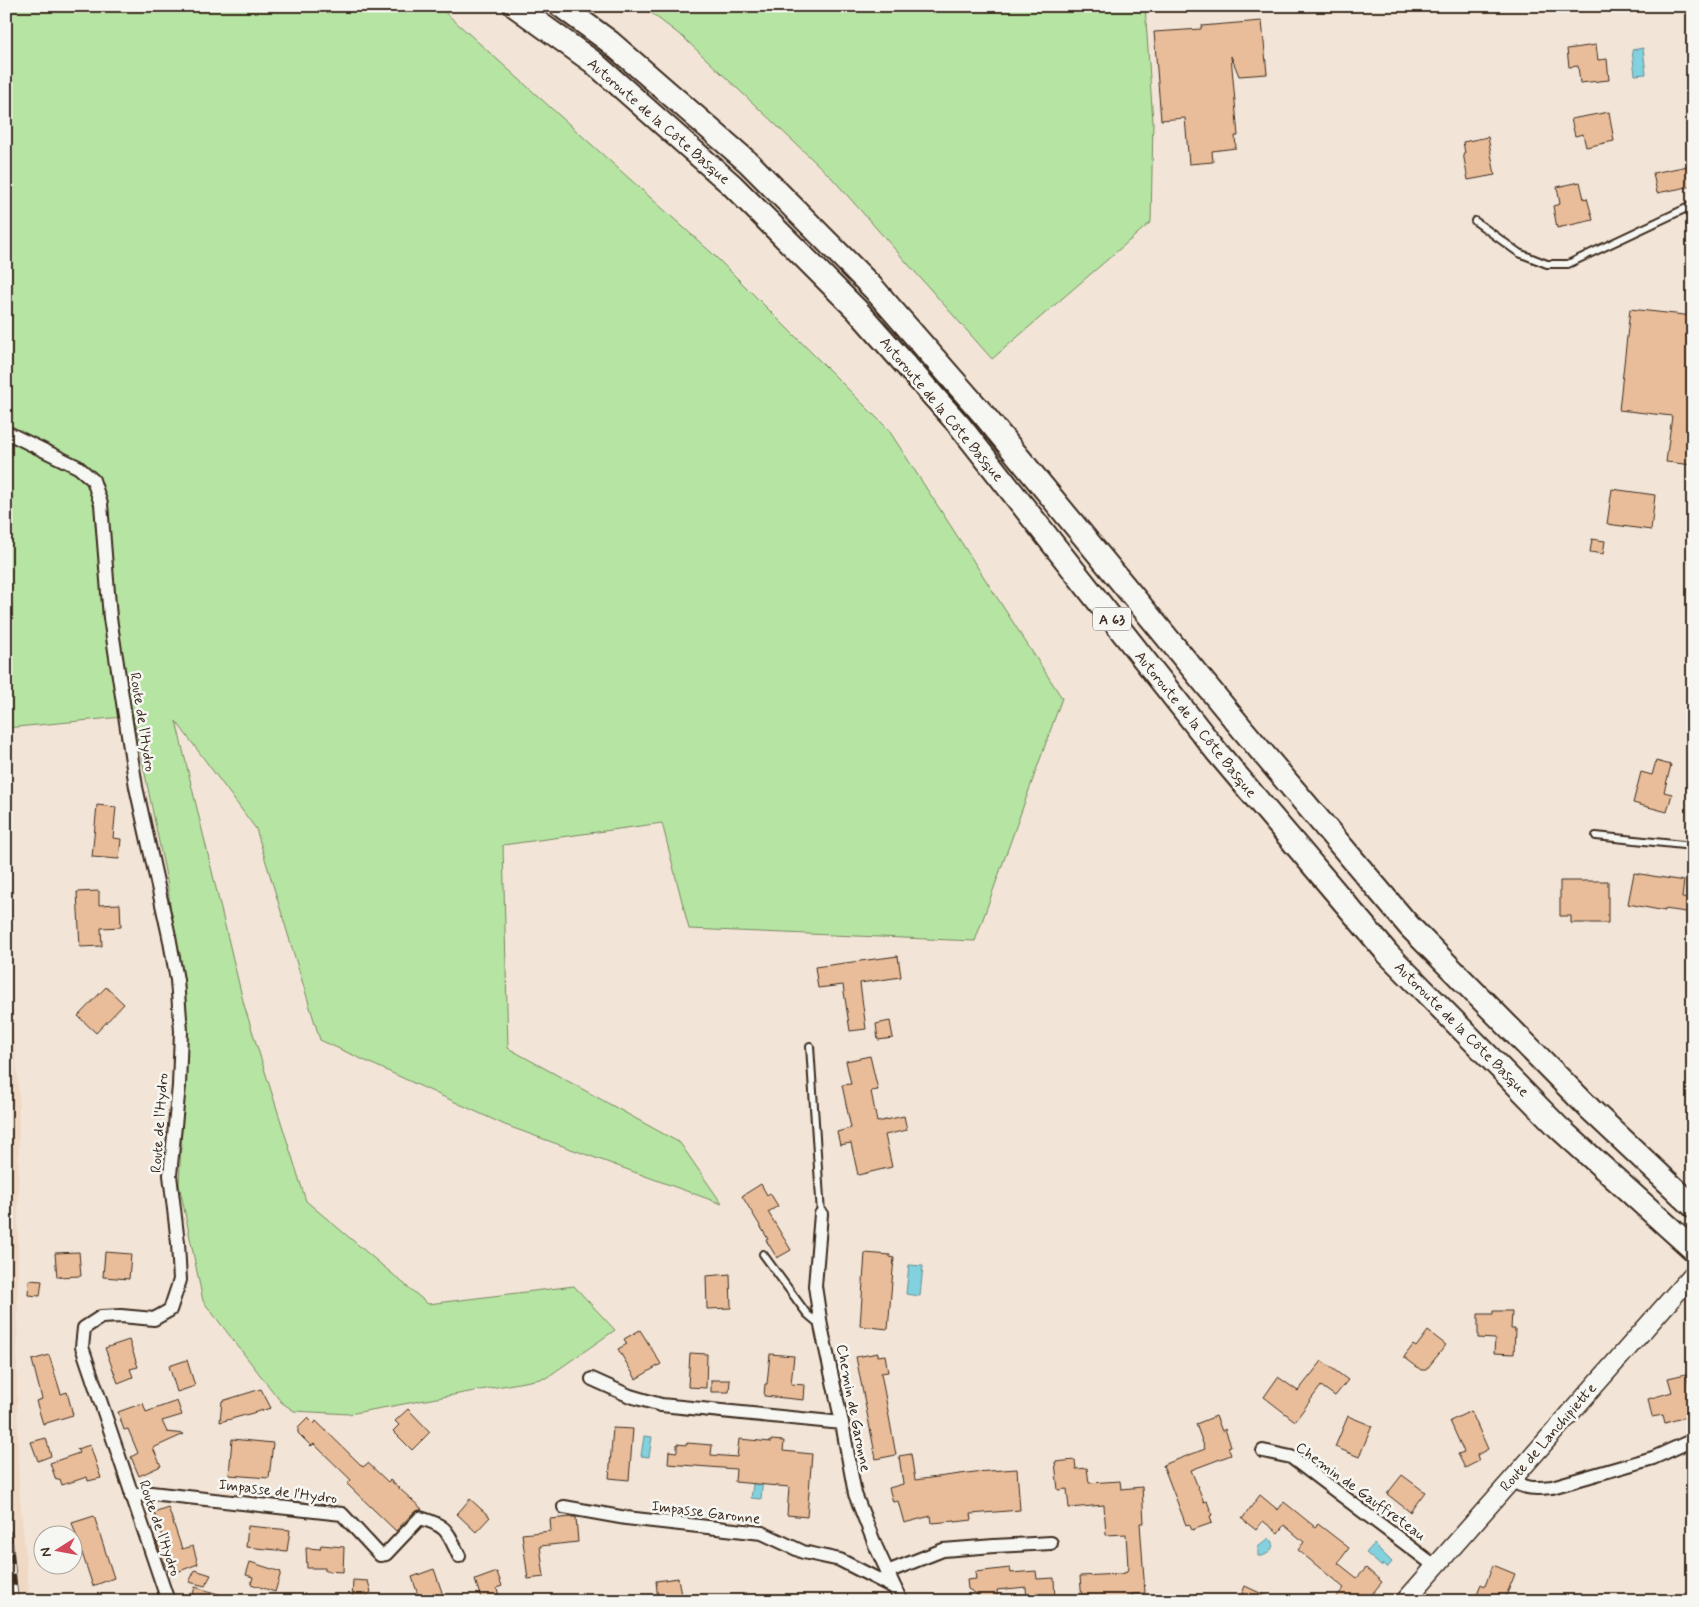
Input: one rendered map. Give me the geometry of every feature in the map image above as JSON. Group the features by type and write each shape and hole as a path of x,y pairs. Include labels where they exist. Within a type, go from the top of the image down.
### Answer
{"highway":[{"name":"Autoroute de la Côte Basque","path":"515,6 593,62 732,185 857,310 960,426 1218,752 1388,954 1559,1128 1693,1249"},
{"name":"Autoroute de la Côte Basque","path":"561,6 610,42 749,163 874,289 983,414 1244,731 1410,927 1590,1109 1693,1206"}],"street":[{"name":"Route de l'Hydro","path":"6,432 78,467 93,480 101,504 110,618 136,786 169,936 176,980 181,1031 179,1086 170,1175 180,1280 170,1310 154,1319 121,1316 101,1317 84,1328 82,1347 168,1601"},
{"name":"Chemin de Garonne","path":"822,1214 816,1286 821,1326 855,1494 901,1601"},
{"name":"Route de Lanchipiette","path":"1405,1601 1693,1274"},
{"path":"592,1379 630,1396 662,1405 842,1423"},
{"path":"1511,1480 1519,1485 1535,1489 1552,1487 1653,1458 1693,1440"},
{"name":"Chemin de Gauffreteau","path":"1263,1452 1292,1457 1435,1566"},
{"name":"Impasse de l'Hydro","path":"131,1496 151,1493 342,1514 380,1555 386,1554 420,1518 439,1524 448,1533 459,1556"},
{"name":"Impasse Garonne","path":"564,1507 626,1518 762,1533 803,1552 840,1560 895,1588"},
{"path":"887,1572 943,1550 1051,1543"}],"lane":[{"path":"1475,221 1519,253 1547,264 1568,264 1693,205"},
{"path":"1596,836 1693,846"},
{"path":"810,1046 822,1214"},
{"path":"763,1254 807,1314 821,1326"}],"shaded area":[{"path":"6,951 19,1094 17,1398 19,1489 30,1601 6,1601"}],"green space":[{"path":"6,6 438,6 713,254 888,429 1062,698 975,941 689,929 662,823 503,845 508,1048 680,1143 722,1204 505,1125 320,1040 256,829 176,721 244,1005 306,1201 428,1304 574,1286 615,1330 546,1378 349,1414 294,1411 281,1402 203,1301 179,1184 187,1035 167,881 133,716 6,728"},
{"path":"642,6 1145,6 1153,122 1151,222 992,359 831,177 684,38"}],"water":[{"path":"1643,48 1646,74 1635,75 1632,50"},
{"path":"909,1265 923,1266 920,1296 906,1294"},
{"path":"644,1436 652,1437 649,1457 641,1456"},
{"path":"754,1478 763,1479 761,1499 751,1498"},
{"path":"1269,1538 1273,1542 1271,1550 1267,1554 1258,1556 1258,1547"},
{"path":"1374,1544 1392,1562 1387,1568 1383,1564 1381,1566 1366,1553"}],"building":[{"path":"1262,21 1267,74 1239,76 1231,56 1238,136 1235,136 1236,148 1212,151 1213,162 1189,164 1185,118 1161,120 1154,32 1201,29 1201,26"},
{"path":"1596,45 1598,60 1607,59 1609,80 1580,83 1578,66 1569,67 1567,49"},
{"path":"1609,112 1614,141 1586,147 1583,134 1575,136 1571,119"},
{"path":"1488,137 1495,175 1468,180 1463,142"},
{"path":"1693,165 1693,186 1657,193 1653,173"},
{"path":"1580,182 1584,199 1587,198 1593,220 1557,228 1553,206 1560,204 1557,187"},
{"path":"1630,309 1693,316 1693,465 1666,462 1672,416 1619,410"},
{"path":"1612,489 1655,495 1651,530 1607,524"},
{"path":"1592,539 1605,541 1603,554 1590,552"},
{"path":"1656,761 1671,765 1664,792 1672,794 1667,812 1633,803 1641,772 1652,775"},
{"path":"97,805 116,807 113,838 121,839 119,859 92,857"},
{"path":"1634,873 1684,881 1682,898 1693,899 1693,913 1665,909 1665,911 1628,904"},
{"path":"1560,881 1608,881 1608,923 1571,923 1571,916 1560,916"},
{"path":"99,891 99,905 120,904 121,927 101,928 102,946 80,947 77,892"},
{"path":"898,956 901,977 860,983 866,1029 850,1031 843,985 818,988 815,967"},
{"path":"106,987 124,1004 96,1033 78,1016"},
{"path":"890,1021 893,1038 878,1040 876,1024"},
{"path":"870,1056 878,1090 871,1091 877,1122 904,1116 907,1130 885,1135 892,1167 858,1175 851,1143 840,1145 837,1132 851,1128 842,1085 851,1084 846,1061"},
{"path":"761,1184 767,1195 770,1193 778,1206 768,1212 791,1250 777,1258 766,1240 768,1239 742,1196"},
{"path":"79,1252 81,1276 57,1277 55,1253"},
{"path":"105,1252 131,1254 129,1279 103,1277"},
{"path":"865,1253 890,1255 890,1257 894,1258 888,1329 860,1326"},
{"path":"730,1274 731,1308 707,1309 706,1276"},
{"path":"29,1280 42,1281 40,1296 28,1295"},
{"path":"1493,1311 1512,1311 1511,1329 1515,1329 1514,1354 1494,1353 1495,1339 1478,1338 1478,1314 1493,1314"},
{"path":"640,1330 661,1364 636,1379 618,1349 627,1344 624,1339"},
{"path":"1428,1331 1446,1345 1426,1370 1421,1370 1404,1357 1413,1345 1416,1347"},
{"path":"129,1340 138,1367 130,1369 133,1377 118,1383 105,1348"},
{"path":"690,1353 707,1354 706,1388 688,1387"},
{"path":"878,1353 878,1356 885,1355 888,1372 881,1373 896,1455 876,1459 856,1357"},
{"path":"770,1354 794,1356 791,1384 805,1385 804,1400 764,1396"},
{"path":"49,1355 61,1394 67,1392 73,1415 43,1424 36,1401 42,1399 32,1360"},
{"path":"187,1360 195,1386 177,1392 169,1366"},
{"path":"1322,1361 1348,1380 1335,1396 1321,1386 1295,1421 1264,1397 1278,1377 1298,1391"},
{"path":"1686,1374 1693,1400 1693,1415 1665,1423 1663,1415 1652,1417 1648,1399 1672,1392 1668,1378"},
{"path":"711,1380 730,1380 729,1392 711,1392"},
{"path":"261,1389 271,1408 220,1422 222,1401"},
{"path":"177,1401 182,1415 162,1421 167,1432 184,1434 153,1448 161,1466 139,1476 131,1457 138,1453 128,1429 124,1430 118,1412 143,1403 146,1412"},
{"path":"408,1409 430,1432 412,1450 393,1431 399,1425 395,1421"},
{"path":"1471,1411 1488,1449 1477,1455 1479,1461 1465,1468 1458,1454 1464,1452 1450,1421"},
{"path":"1216,1416 1222,1431 1225,1429 1231,1446 1228,1447 1231,1455 1191,1470 1204,1502 1207,1501 1212,1515 1210,1516 1212,1523 1192,1530 1189,1524 1186,1525 1163,1465 1205,1449 1196,1424"},
{"path":"1348,1416 1372,1426 1359,1457 1335,1447"},
{"path":"308,1418 314,1424 316,1421 363,1467 368,1463 422,1509 414,1512 396,1531 347,1484 351,1480 314,1444 311,1446 298,1433 298,1428"},
{"path":"613,1428 633,1429 629,1480 609,1478"},
{"path":"46,1438 51,1456 38,1461 31,1442"},
{"path":"232,1439 273,1443 269,1478 229,1475"},
{"path":"739,1439 771,1442 771,1440 784,1441 783,1451 812,1454 807,1517 787,1515 789,1487 735,1482 736,1469 668,1464 669,1451 677,1452 677,1444 712,1445 711,1455 737,1457"},
{"path":"90,1445 101,1478 88,1481 87,1477 62,1485 60,1479 56,1480 50,1463 79,1453 77,1449"},
{"path":"911,1454 915,1480 975,1472 1017,1469 1020,1510 971,1514 972,1520 955,1522 932,1523 931,1516 904,1523 898,1501 893,1502 889,1488 903,1484 899,1456"},
{"path":"1075,1460 1076,1469 1087,1468 1089,1483 1120,1481 1121,1489 1142,1487 1144,1523 1140,1523 1145,1593 1132,1594 1133,1601 1082,1601 1080,1576 1120,1574 1127,1572 1128,1567 1126,1534 1106,1535 1104,1505 1069,1508 1067,1489 1058,1490 1055,1462"},
{"path":"1402,1475 1425,1492 1410,1512 1387,1494"},
{"path":"1260,1495 1278,1510 1284,1502 1315,1527 1318,1524 1349,1548 1338,1563 1357,1578 1366,1568 1382,1582 1366,1601 1333,1601 1344,1588 1298,1550 1304,1542 1284,1525 1278,1533 1263,1521 1256,1530 1242,1519"},
{"path":"470,1499 490,1517 476,1532 457,1514"},
{"path":"168,1507 182,1549 193,1546 198,1564 169,1575 156,1540 163,1538 154,1512"},
{"path":"94,1516 114,1578 93,1586 82,1553 82,1524 72,1523"},
{"path":"576,1517 578,1542 540,1546 544,1577 528,1579 522,1534 551,1531 550,1519"},
{"path":"248,1526 290,1530 287,1551 246,1547"},
{"path":"321,1545 344,1547 343,1572 325,1571 325,1568 307,1568 306,1548 320,1549"},
{"path":"250,1562 281,1572 275,1592 251,1584 253,1577 246,1575"},
{"path":"1493,1565 1515,1574 1504,1601 1474,1601 1481,1584 1485,1586"},
{"path":"1010,1568 1011,1573 1036,1571 1037,1579 1054,1578 1055,1601 1027,1601 1026,1587 997,1590 998,1601 978,1601 977,1594 968,1589 967,1580 976,1579 975,1572"},
{"path":"434,1569 445,1601 420,1601 412,1577"},
{"path":"195,1570 211,1575 205,1586 189,1582"},
{"path":"497,1572 502,1586 497,1588 500,1601 482,1601 475,1580"},
{"path":"678,1578 682,1601 658,1601 656,1581"},
{"path":"353,1580 368,1581 371,1592 361,1601 352,1601"},
{"path":"1245,1586 1277,1601 1239,1601"},
{"path":"195,1587 232,1598 231,1601 191,1601"}],"railway":[{"path":"6,1498 16,1601"},
{"path":"6,1596 7,1601"}]}
